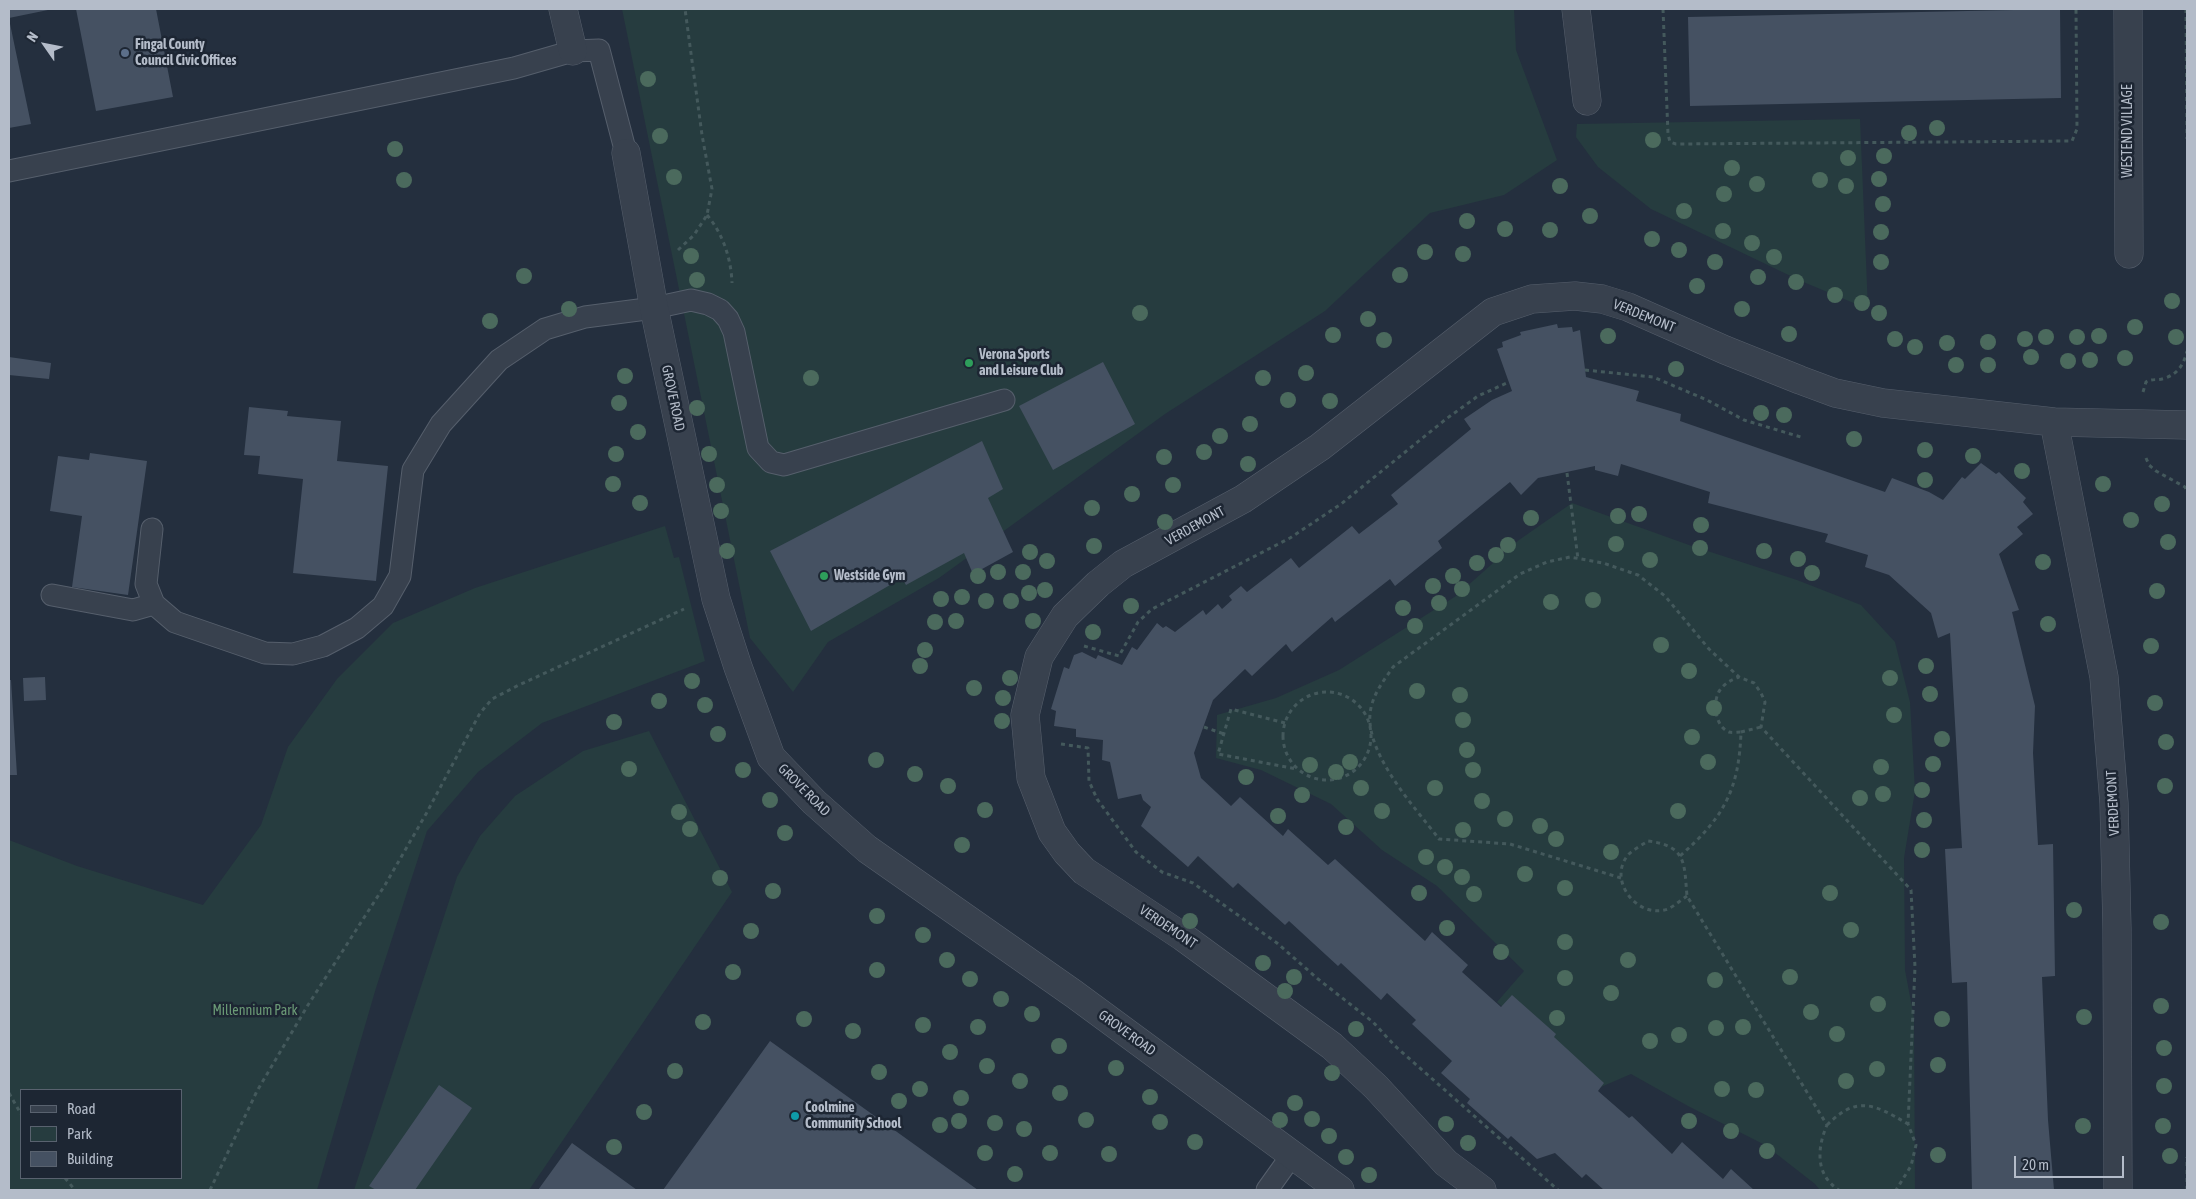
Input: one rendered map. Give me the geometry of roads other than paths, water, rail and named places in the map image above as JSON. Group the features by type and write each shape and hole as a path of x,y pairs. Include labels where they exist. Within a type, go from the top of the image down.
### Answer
{"street":[{"path":"563,9 573,51"},
{"path":"1576,9 1587,100"},
{"name":"WESTEND VILLAGE","path":"2128,9 2129,254"},
{"name":"GROVE ROAD","path":"626,153 654,308 716,599 738,667 772,757 814,802 867,849 1074,994 1340,1190"},
{"name":"VERDEMONT","path":"1482,1190 1446,1163 1376,1087 1332,1046 1191,943 1084,870 1067,853 1052,832 1031,778 1025,715 1039,657 1065,616 1098,584 1123,564 1243,499 1320,447 1493,312 1532,299 1575,296 1602,300 1628,307 1725,350 1835,393 1883,403 2054,422 2187,425"},
{"name":"VERDEMONT","path":"2054,422 2104,677 2114,803 2118,930 2118,1190"}],"lane":[{"path":"9,171 514,68 573,51 599,50 626,153"},
{"path":"152,529 146,584 154,604 175,622 265,653 293,654 323,646 357,628 383,606 400,576 413,470 441,424 500,360 545,329 585,317 654,308 691,300 708,304 720,310 728,319 734,332 758,448 770,462 784,465 1004,400"},
{"path":"52,596 133,610 154,604"},
{"path":"1267,1190 1292,1155"}],"place":[{"name":"Fingal County Council Civic Offices","path":"125,53"},
{"name":"Verona Sports and Leisure Club","path":"969,363"},
{"name":"Westside Gym","path":"824,576"},
{"name":"Coolmine Community School","path":"795,1116"}],"park label":[{"name":"Millennium Park","path":"255,1011"}]}
